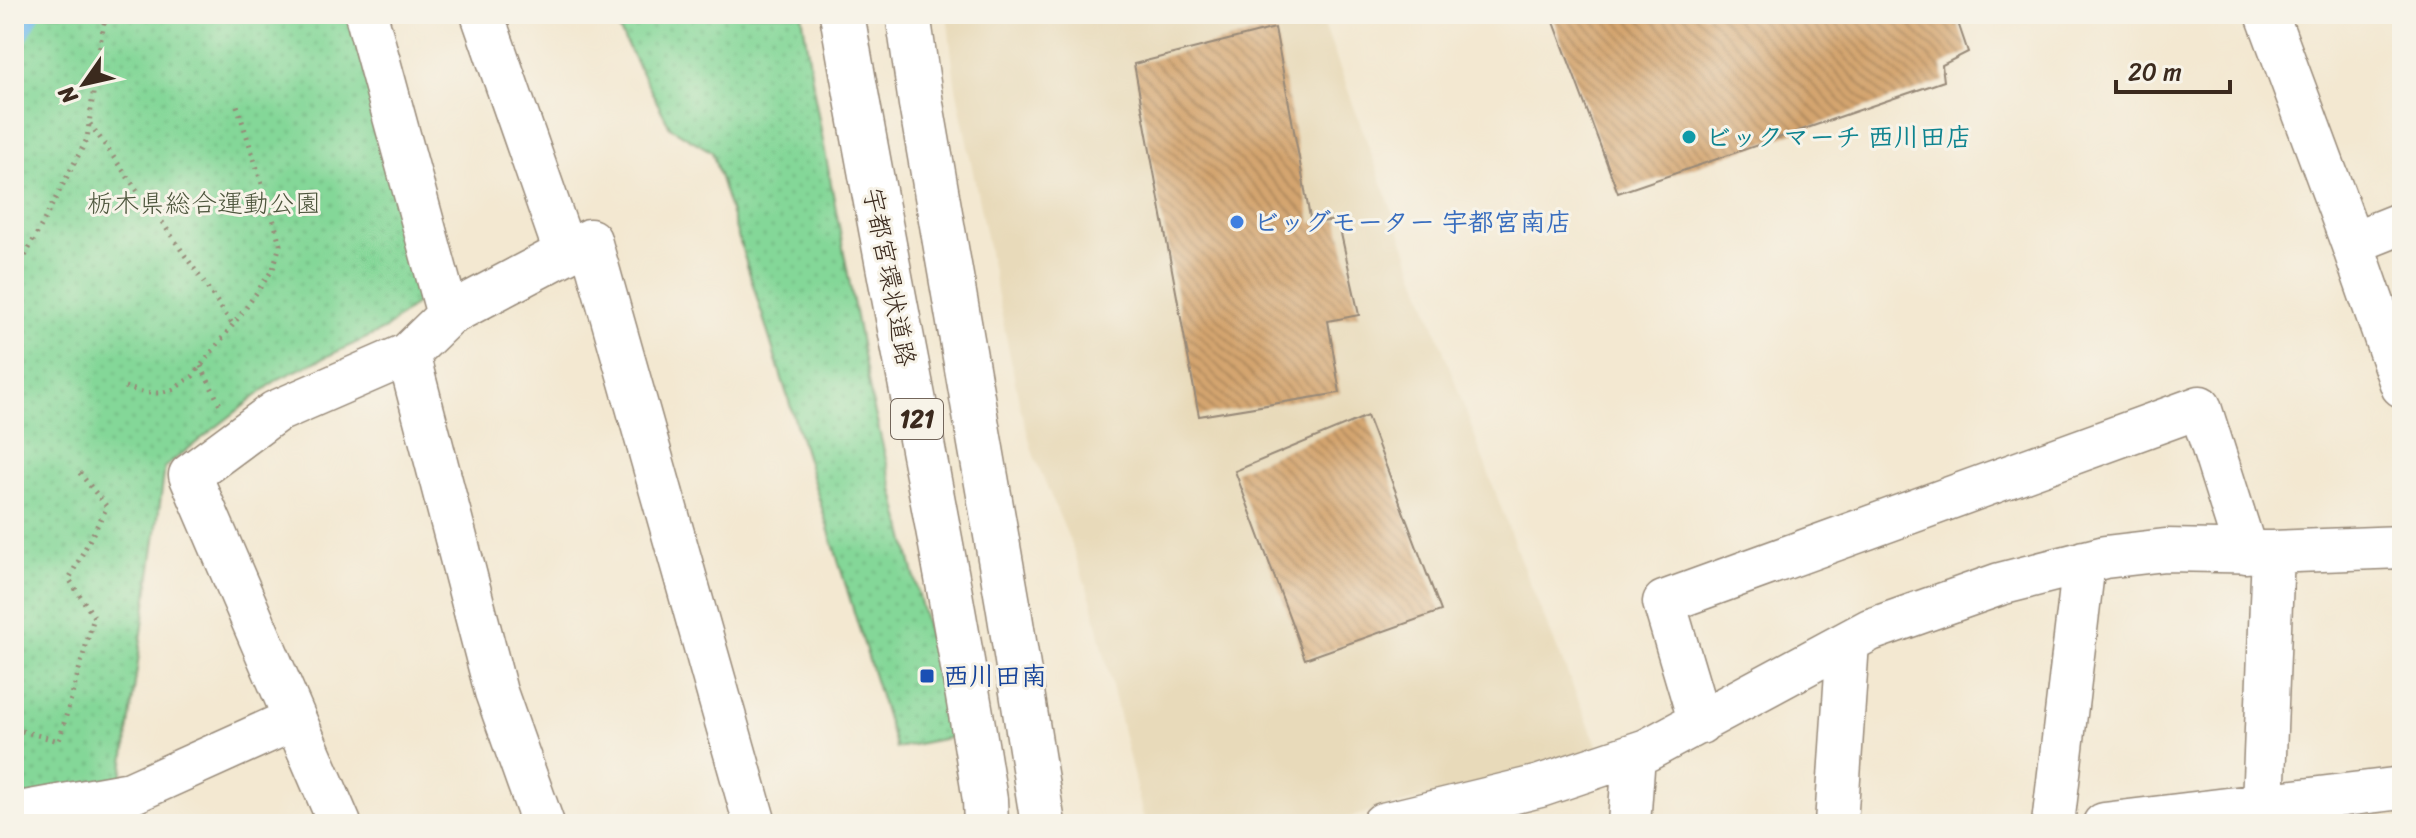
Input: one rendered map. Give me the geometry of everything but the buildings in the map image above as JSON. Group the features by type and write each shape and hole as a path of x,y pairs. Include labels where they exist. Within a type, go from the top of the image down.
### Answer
{"highway":[{"name":"宇都宮環状道路","path":"842,14 956,621 985,800 986,824"},
{"name":"121","path":"908,14 1043,824"}],"street":[{"path":"366,14 448,315"},
{"path":"482,14 565,252"},
{"path":"2267,14 2402,386"},
{"path":"2352,243 2402,223"},
{"path":"340,824 190,475 275,412 408,354 448,315 590,240 755,824"},
{"path":"408,354 496,692 543,824"},
{"path":"1700,723 1664,602 2200,407 2259,552 2263,805"},
{"path":"1407,821 1540,786 1634,755 1700,723 1870,630 2000,584 2105,557 2165,550 2259,552 2402,547"},
{"path":"2053,824 2084,562"},
{"path":"1836,824 1848,642"},
{"path":"14,814 137,809 295,719"},
{"path":"1629,824 1634,755"},
{"path":"2104,824 2402,788"}],"path":[{"path":"14,277 87,139 106,14"},
{"path":"125,387 145,393 172,390 193,376 265,283 278,257 280,245 236,102"},
{"path":"90,124 139,193"},
{"path":"162,222 233,325"},
{"path":"14,729 59,741 94,617 69,579 107,507 79,472"},
{"path":"1057,824 1108,822"}],"shaded area":[{"path":"947,14 1320,14 1521,562 1600,752 1324,824 1145,824 1092,602 1034,456 1020,406 955,82"}],"green space":[{"name":"栃木県総合運動公園","path":"14,14 356,14 424,297 384,330 278,379 165,467 121,784 14,798"},
{"path":"611,14 802,14 871,397 953,737 896,748 712,152 670,127"}],"waterway":[{"path":"14,52 35,14"}],"place":[{"name":"ビックマーチ 西川田店","path":"1689,137"},
{"name":"ビッグモーター 宇都宮南店","path":"1237,222"},
{"name":"西川田南","path":"927,676"}]}
